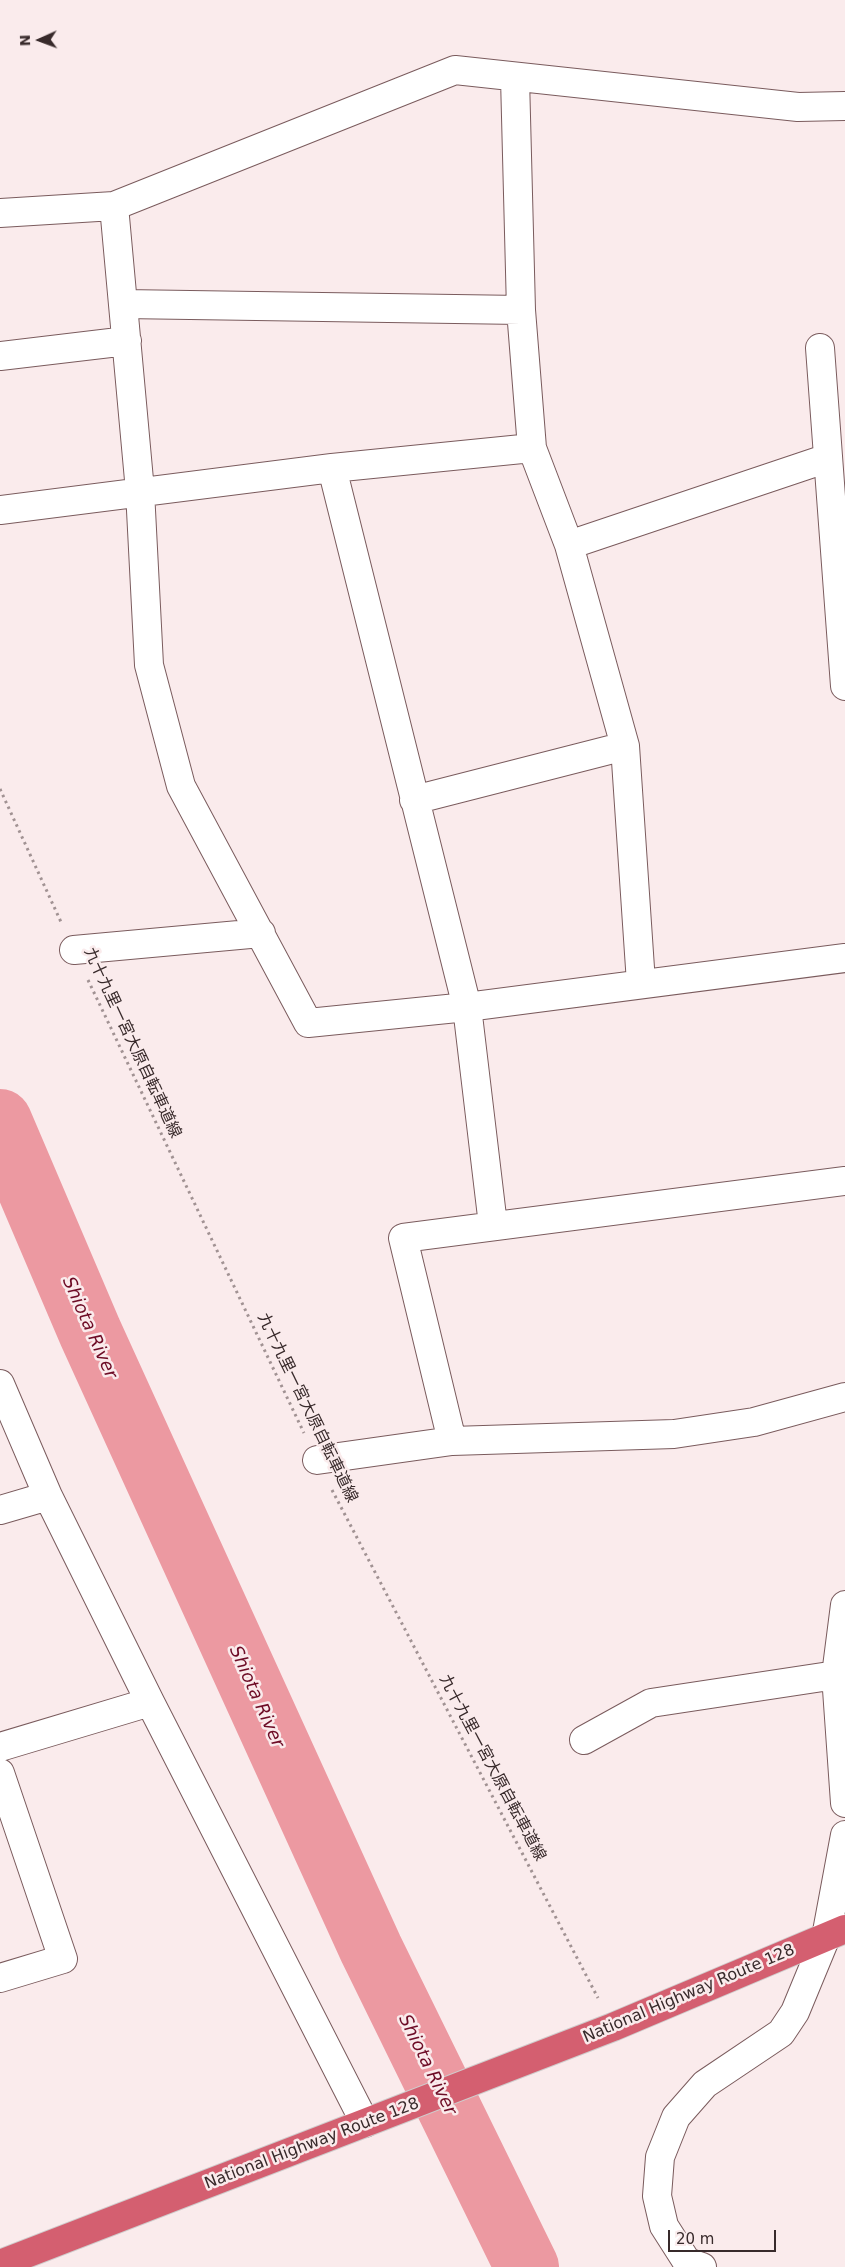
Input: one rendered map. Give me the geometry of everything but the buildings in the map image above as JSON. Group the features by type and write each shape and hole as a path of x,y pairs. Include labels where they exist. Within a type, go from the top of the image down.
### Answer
{"highway":[{"name":"National Highway Route 128","path":"0,2264 613,2027 836,1933"}],"street":[{"path":"0,213 114,206 456,70 515,78 798,107 845,106"},
{"path":"515,78 521,310 532,448 569,545 625,746 641,983"},
{"path":"114,206 140,491 149,665 181,786 308,1023 467,1007 845,958"},
{"path":"124,304 521,310"},
{"path":"0,356 127,341"},
{"path":"820,348 843,623 845,686"},
{"path":"0,510 332,468 532,448"},
{"path":"569,545 828,458"},
{"path":"332,468 467,1007 493,1226"},
{"path":"414,800 625,746"},
{"path":"74,950 261,933"},
{"path":"452,1441 403,1238 845,1181"},
{"path":"0,1384 48,1496 150,1702 365,2123"},
{"path":"317,1460 452,1441 674,1434 754,1422 845,1397"},
{"path":"0,1510 48,1496"},
{"path":"845,1605 840,1675 845,1803"},
{"path":"584,1740 651,1703 840,1675"},
{"path":"0,1747 150,1702"},
{"path":"0,1773 62,1959 0,1978"},
{"path":"702,2267 687,2262 664,2226 658,2196 660,2157 676,2117 705,2084 781,2034 796,2012 836,1933 845,1835"}],"path":[{"name":"九十九里一宮大原自転車道線","path":"0,789 74,950 317,1460 613,2027"}],"waterway":[{"name":"Shiota River","path":"0,1121 90,1332 371,1949 527,2267"}]}
